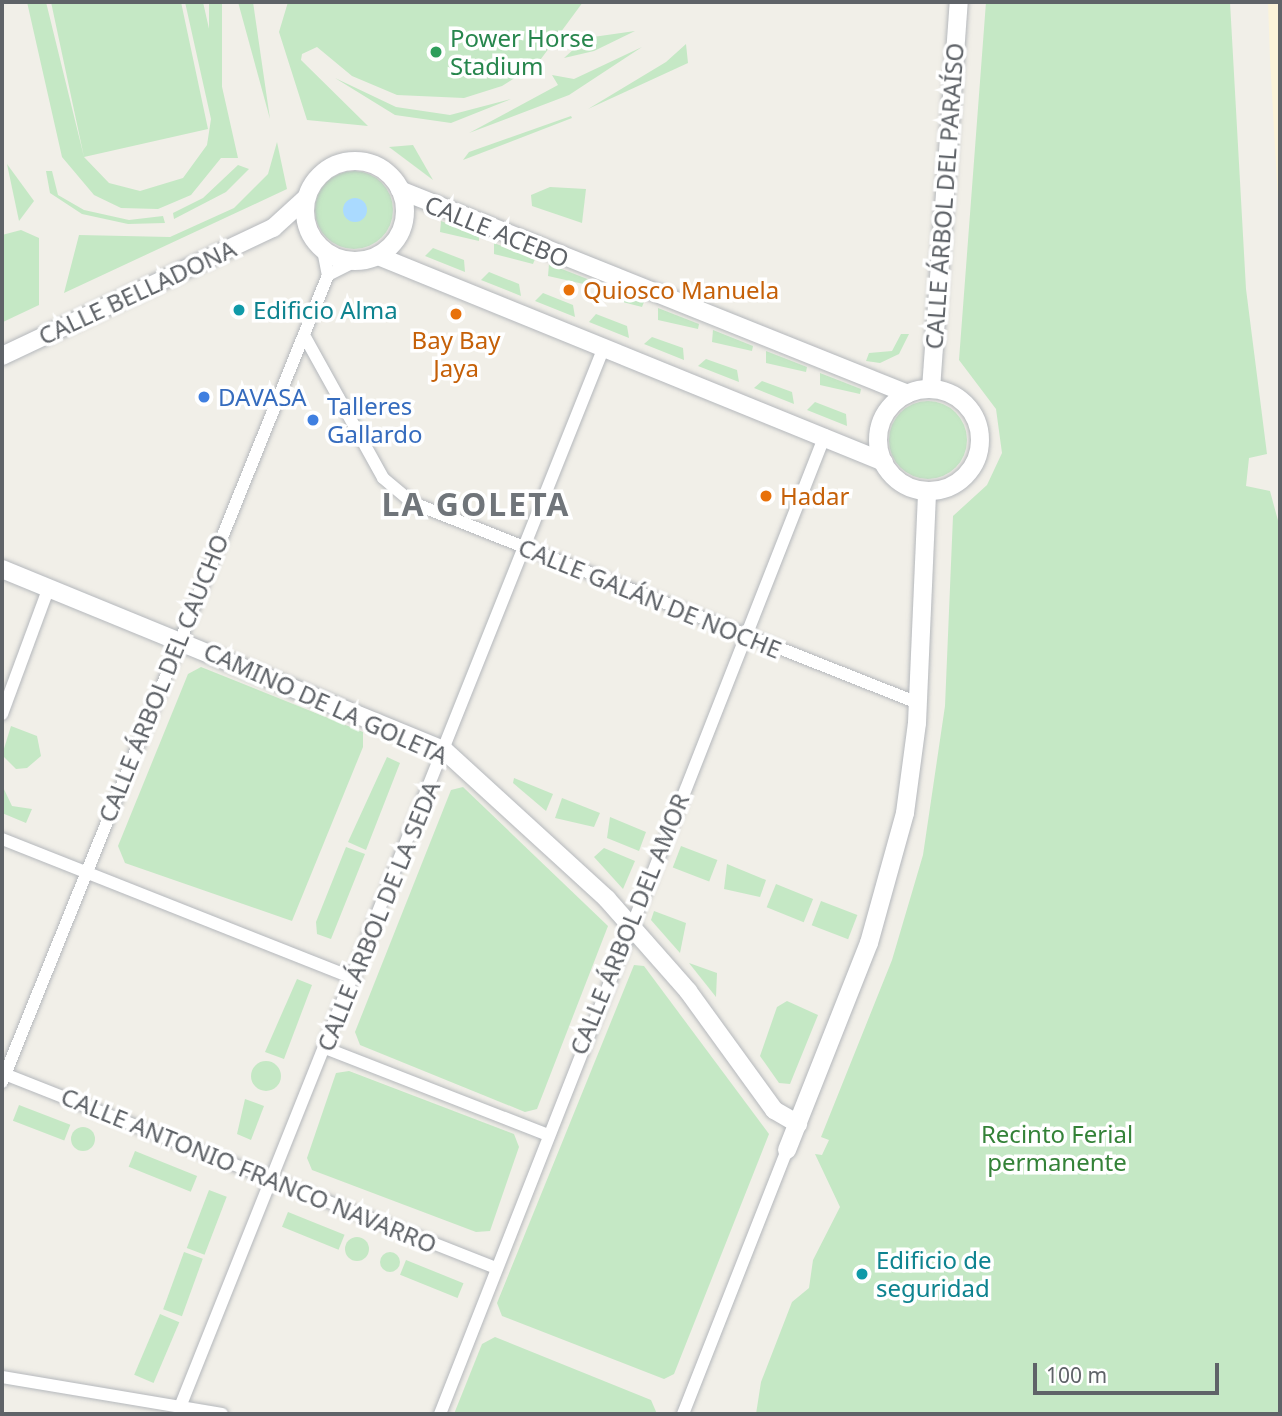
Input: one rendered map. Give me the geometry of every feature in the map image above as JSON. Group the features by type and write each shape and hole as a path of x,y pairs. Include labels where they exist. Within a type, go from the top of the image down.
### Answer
{"street":[{"name":"CALLE ÁRBOL DEL PARAÍSO","path":"930,390 959,2"},
{"path":"351,160 384,169 400,190 402,231 378,256 354,262 328,275 323,250 311,235 306,198 330,168 351,160"},
{"name":"CALLE ACEBO","path":"400,190 908,394"},
{"name":"CALLE BELLADONA","path":"2,356 273,228 306,198"},
{"path":"273,228 311,235"},
{"path":"323,250 354,262"},
{"path":"378,256 825,435 884,462 898,480 927,491 964,478 980,444 963,402 930,390 908,394 882,422 884,462"},
{"name":"CALLE ÁRBOL DEL CAUCHO","path":"3,1076 177,638 328,275"},
{"name":"CALLE GALÁN DE NOCHE","path":"304,337 396,492 743,636 918,703"},
{"name":"CALLE ÁRBOL DE LA SEDA","path":"180,1407 355,979 604,347"},
{"name":"CALLE ÁRBOL DEL AMOR","path":"440,1414 546,1134 825,435"},
{"path":"683,1414 788,1150 887,888 905,813 918,703 927,491"},
{"name":"CAMINO DE LA GOLETA","path":"2,569 177,638 444,750 533,825 629,924 688,991 774,1110 797,1124"},
{"path":"2,713 49,587"},
{"path":"2,839 355,979"},
{"path":"325,1048 546,1134"},
{"name":"CALLE ANTONIO FRANCO NAVARRO","path":"3,1076 496,1268"},
{"path":"2,1377 222,1414"}],"green space":[{"path":"27,2 46,2 84,157 109,183 140,191 183,178 207,145 211,119 185,2 203,2 238,158 221,158 191,195 158,209 121,208 94,195 62,157"},
{"path":"51,2 181,2 208,129 84,157"},
{"path":"209,2 222,2 222,89 209,89"},
{"path":"238,2 253,2 270,119"},
{"name":"Power Horse Stadium","path":"288,2 583,2 538,63 502,86 464,98 397,95 352,76 317,47 302,54 301,60 368,126 307,120 279,32"},
{"name":"Recinto Ferial permanente","path":"986,2 1230,2 1246,289 1267,454 1249,458 1246,486 1270,491 1280,528 1280,1414 756,1414 761,1382 792,1302 809,1288 813,1260 840,1207 815,1154 822,1155 829,1140 821,1137 892,960 923,855 945,706 953,516 987,485 1002,453 996,409 959,360"},
{"path":"635,31 594,51 564,58 586,38"},
{"path":"686,44 688,63 588,109 666,62"},
{"path":"642,47 569,95 469,133 558,85 552,75 574,79"},
{"path":"335,78 396,107 450,115 511,99 451,123 395,115"},
{"path":"571,116 572,118 463,160 469,152"},
{"path":"277,142 287,189 64,293 79,235 170,237 234,208 268,174"},
{"path":"413,145 433,180 389,147"},
{"path":"7,164 34,201 19,221"},
{"path":"238,165 249,169 226,192 174,219 173,213 203,198"},
{"path":"46,171 52,171 58,195 84,210 129,220 163,216 165,223 128,224 82,214 50,193"},
{"path":"354,171 369,174 381,183 390,195 393,210 390,225 381,237 369,246 354,249 339,246 327,237 318,225 315,210 318,195 327,183 339,174"},
{"path":"550,187 586,189 582,223 532,206 531,195"},
{"path":"441,221 479,236 479,241 440,232"},
{"path":"21,230 39,238 39,305 3,322 2,235"},
{"path":"494,243 535,259 533,264 494,254"},
{"path":"433,248 464,260 465,272 425,256"},
{"path":"549,264 590,280 588,285 548,276"},
{"path":"489,272 519,284 521,296 481,280"},
{"path":"603,286 644,302 642,307 603,297"},
{"path":"543,293 573,305 575,317 535,301"},
{"path":"658,308 699,324 698,329 658,320"},
{"path":"596,314 627,326 629,338 589,322"},
{"path":"713,330 753,346 752,351 712,342"},
{"path":"901,334 909,334 899,354 880,363 866,361 869,353 892,351"},
{"path":"652,337 683,348 684,360 644,344"},
{"path":"766,351 807,367 806,372 766,363"},
{"path":"706,359 737,370 739,382 698,366"},
{"path":"820,373 861,389 860,394 820,385"},
{"path":"762,381 792,392 794,404 754,388"},
{"path":"928,401 943,404 956,412 964,425 967,440 964,455 956,468 943,476 928,479 913,476 900,468 892,455 889,440 892,425 900,412 913,404"},
{"path":"815,402 846,414 847,426 807,410"},
{"path":"201,667 363,732 363,747 292,921 125,863 118,846 188,674"},
{"path":"11,726 37,736 41,756 27,768 16,769 2,755"},
{"path":"387,757 400,763 366,850 348,842"},
{"path":"514,778 553,794 546,811 513,783"},
{"path":"2,785 12,806 32,809 26,823 2,813"},
{"path":"463,787 608,926 537,1109 525,1112 360,1045 355,1032 451,790"},
{"path":"562,798 600,813 594,827 555,818"},
{"path":"610,817 646,832 639,851 607,838"},
{"path":"681,846 717,860 709,881 673,867"},
{"path":"346,847 365,854 331,939 317,934 316,922"},
{"path":"604,848 635,861 623,889 594,857"},
{"path":"727,864 766,880 760,897 724,889"},
{"path":"776,884 813,899 804,922 767,907"},
{"path":"821,901 857,915 848,939 812,925"},
{"path":"654,911 686,923 680,953 651,920"},
{"path":"689,963 717,973 716,997"},
{"path":"634,965 644,966 769,1134 674,1374 664,1379 502,1316 497,1303"},
{"path":"297,979 312,985 284,1059 265,1052"},
{"path":"787,1001 818,1015 790,1084 779,1083 760,1056 777,1007"},
{"path":"266,1061 272,1062 280,1070 280,1082 272,1090 266,1091 260,1090 252,1082 251,1076 252,1070 260,1062"},
{"path":"349,1071 514,1134 519,1147 490,1231 476,1232 312,1170 307,1158 336,1073"},
{"path":"245,1099 264,1106 251,1140 237,1134"},
{"path":"19,1105 70,1125 64,1141 13,1121"},
{"path":"83,1127 91,1131 95,1139 91,1147 83,1151 75,1147 71,1139 75,1131"},
{"path":"135,1151 197,1176 191,1192 129,1167"},
{"path":"209,1190 227,1197 205,1255 187,1248"},
{"path":"288,1212 345,1235 339,1250 282,1227"},
{"path":"357,1237 365,1241 369,1249 365,1257 357,1261 349,1257 345,1249 349,1241"},
{"path":"184,1252 203,1259 182,1316 163,1309"},
{"path":"390,1252 397,1255 400,1262 397,1269 390,1272 383,1269 380,1262 383,1255"},
{"path":"406,1260 463,1283 457,1298 400,1275"},
{"path":"160,1314 179,1322 154,1383 134,1375"},
{"path":"495,1337 651,1400 657,1414 454,1414 482,1344"}],"sand":[{"path":"1268,2 1280,2 1280,235 1270,59"}],"water":[{"path":"355,198 364,201 367,210 364,219 355,222 346,219 343,210 346,201"}],"place":[{"name":"Power Horse Stadium","path":"436,52"},
{"name":"Quiosco Manuela","path":"569,290"},
{"name":"Edificio Alma","path":"239,310"},
{"name":"Bay Bay Jaya","path":"456,314"},
{"name":"DAVASA","path":"204,397"},
{"name":"Talleres Gallardo","path":"313,420"},
{"name":"Hadar","path":"766,496"},
{"name":"Edificio de seguridad","path":"862,1274"}],"district":[{"name":"LA GOLETA","path":"476,504"}]}
